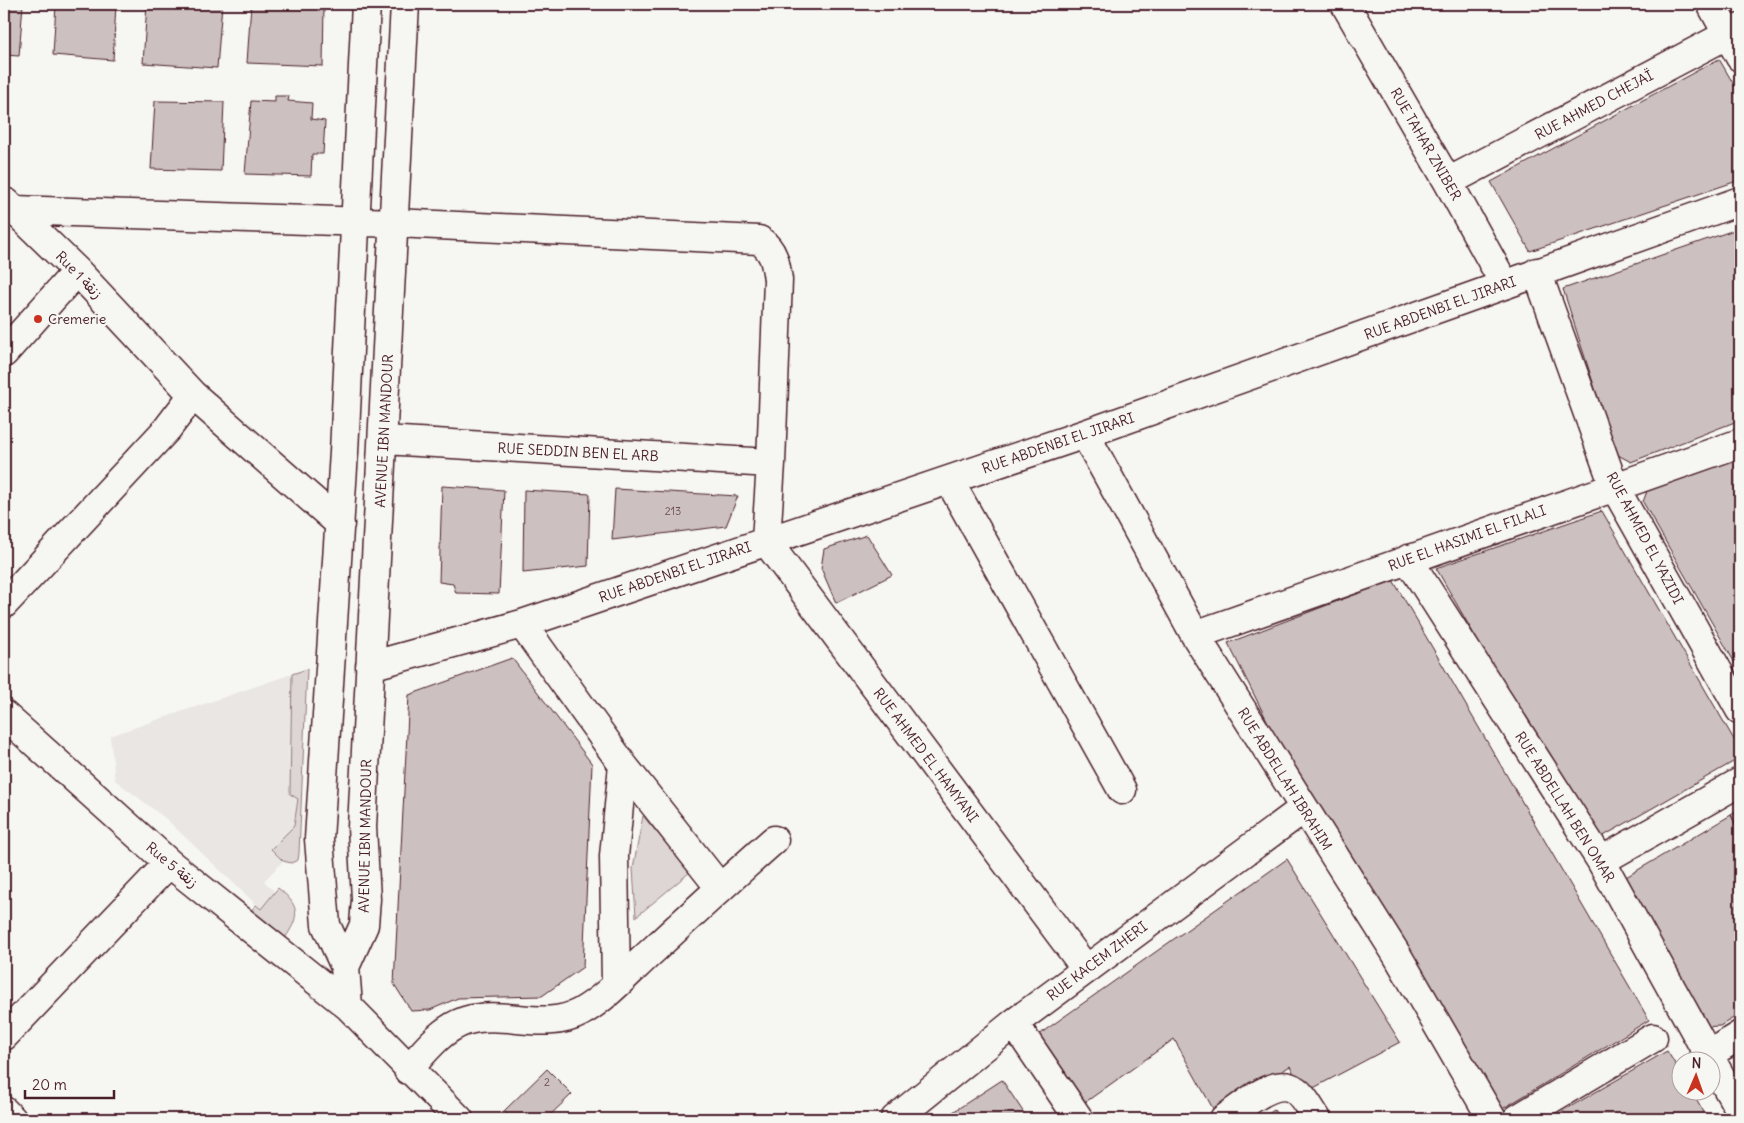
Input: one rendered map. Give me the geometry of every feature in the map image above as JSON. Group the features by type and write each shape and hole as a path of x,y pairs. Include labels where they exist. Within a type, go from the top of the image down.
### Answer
{"street":[{"path":"348,1006 345,966 326,925 319,839 340,524 366,4"},
{"name":"AVENUE IBN MANDOUR","path":"345,966 364,925 362,828 384,440 405,4"},
{"name":"RUE TAHAR ZNIBER","path":"1345,4 1448,182 1505,286"},
{"path":"1711,4 1736,40"},
{"name":"RUE AHMED CHEJAÏ","path":"1448,182 1736,40"},
{"name":"RUE ABDENBI EL JIRARI","path":"370,666 522,624 1085,434 1740,201"},
{"path":"9,205 356,223 395,223 759,240 766,245 775,258 778,280 766,542"},
{"name":"Rue 1 زنقة","path":"9,205 76,271 193,395 340,524"},
{"path":"6,344 76,271"},
{"name":"RUE AHMED EL YAZIDI","path":"1537,272 1614,486 1740,710"},
{"path":"4,604 167,429 193,395"},
{"name":"RUE ABDELLAH IBRAHIM","path":"1085,434 1195,635 1303,810 1397,955 1492,1119"},
{"name":"RUE SEDDIN BEN EL ARB","path":"384,440 771,463"},
{"name":"RUE EL HASIMI EL FILALI","path":"1195,635 1740,443"},
{"path":"948,480 1122,790"},
{"name":"RUE AHMED EL HAMYANI","path":"766,542 1086,969"},
{"name":"RUE ABDELLAH BEN OMAR","path":"1408,560 1601,861 1705,1050"},
{"path":"522,624 624,764 720,888"},
{"name":"Rue 5 زنقة","path":"4,715 169,863 348,1006 408,1070 459,1119"},
{"path":"616,984 614,856 624,764"},
{"path":"1601,861 1740,782"},
{"name":"RUE KACEM ZHERI","path":"894,1119 1014,1023 1303,810"},
{"path":"408,1070 438,1037 464,1022 486,1017 545,1021 563,1020 582,1012 616,984 774,840"},
{"path":"4,1036 169,863"},
{"path":"1014,1023 1079,1119"},
{"path":"1722,1050 1740,1036"},
{"path":"1517,1119 1653,1038"},
{"name":"RUE ABDELLAH BEN OMAR","path":"1722,1080 1740,1111"},
{"path":"1224,1119 1266,1090 1279,1087 1289,1087 1297,1093 1317,1119"},
{"path":"4,1111 12,1119"}],"shaded area":[{"path":"307,669 299,853 298,860 291,863 283,861 271,849 294,826 298,799 290,794 292,674"},
{"path":"292,674 290,794 298,799 294,826 271,849 283,861 264,881 276,893 261,909 165,818 115,780 110,736"},
{"path":"643,816 690,872 636,917 633,868"},
{"path":"278,888 294,905 295,911 294,923 285,938 243,919 256,905 261,909"}],"building":[{"path":"4,4 23,4 19,56 4,55"},
{"path":"56,4 116,4 113,60 53,55"},
{"path":"147,4 222,4 217,68 143,63"},
{"path":"251,4 324,4 323,66 247,63"},
{"path":"1719,59 1740,95 1740,180 1530,251 1491,182"},
{"path":"275,96 289,96 288,101 312,103 311,119 325,121 323,154 312,154 311,176 245,174 251,101 275,102"},
{"path":"155,101 224,102 221,171 151,169"},
{"path":"1740,228 1740,420 1631,462 1616,454 1563,289"},
{"path":"1740,457 1740,672 1643,502 1647,491"},
{"path":"442,486 504,490 499,594 456,593 453,584 439,582"},
{"path":"615,489 738,496 726,526 612,540"},
{"path":"524,490 590,494 588,566 523,573"},
{"path":"1602,511 1740,750 1740,758 1593,842 1436,568"},
{"path":"867,535 892,575 836,603 821,568 824,549"},
{"path":"1393,580 1649,1020 1499,1111 1294,774 1228,643"},
{"path":"512,658 592,764 583,967 542,996 458,998 430,1010 411,1011 394,984 409,695"},
{"path":"1740,809 1740,833 1731,815"},
{"path":"1731,815 1740,833 1740,1014 1720,1026 1698,1027 1621,888 1626,877"},
{"path":"1287,859 1400,1042 1304,1093 1290,1066 1216,1114 1174,1039 1080,1106 1034,1038"},
{"path":"1667,1051 1672,1059 1672,1100 1697,1100 1708,1119 1549,1119"},
{"path":"547,1069 572,1094 546,1119 512,1119 504,1111"},
{"path":"1002,1080 1028,1119 942,1119"},
{"path":"1274,1110 1280,1119 1261,1119"}],"place":[{"name":"Cremerie","path":"38,319"}]}
